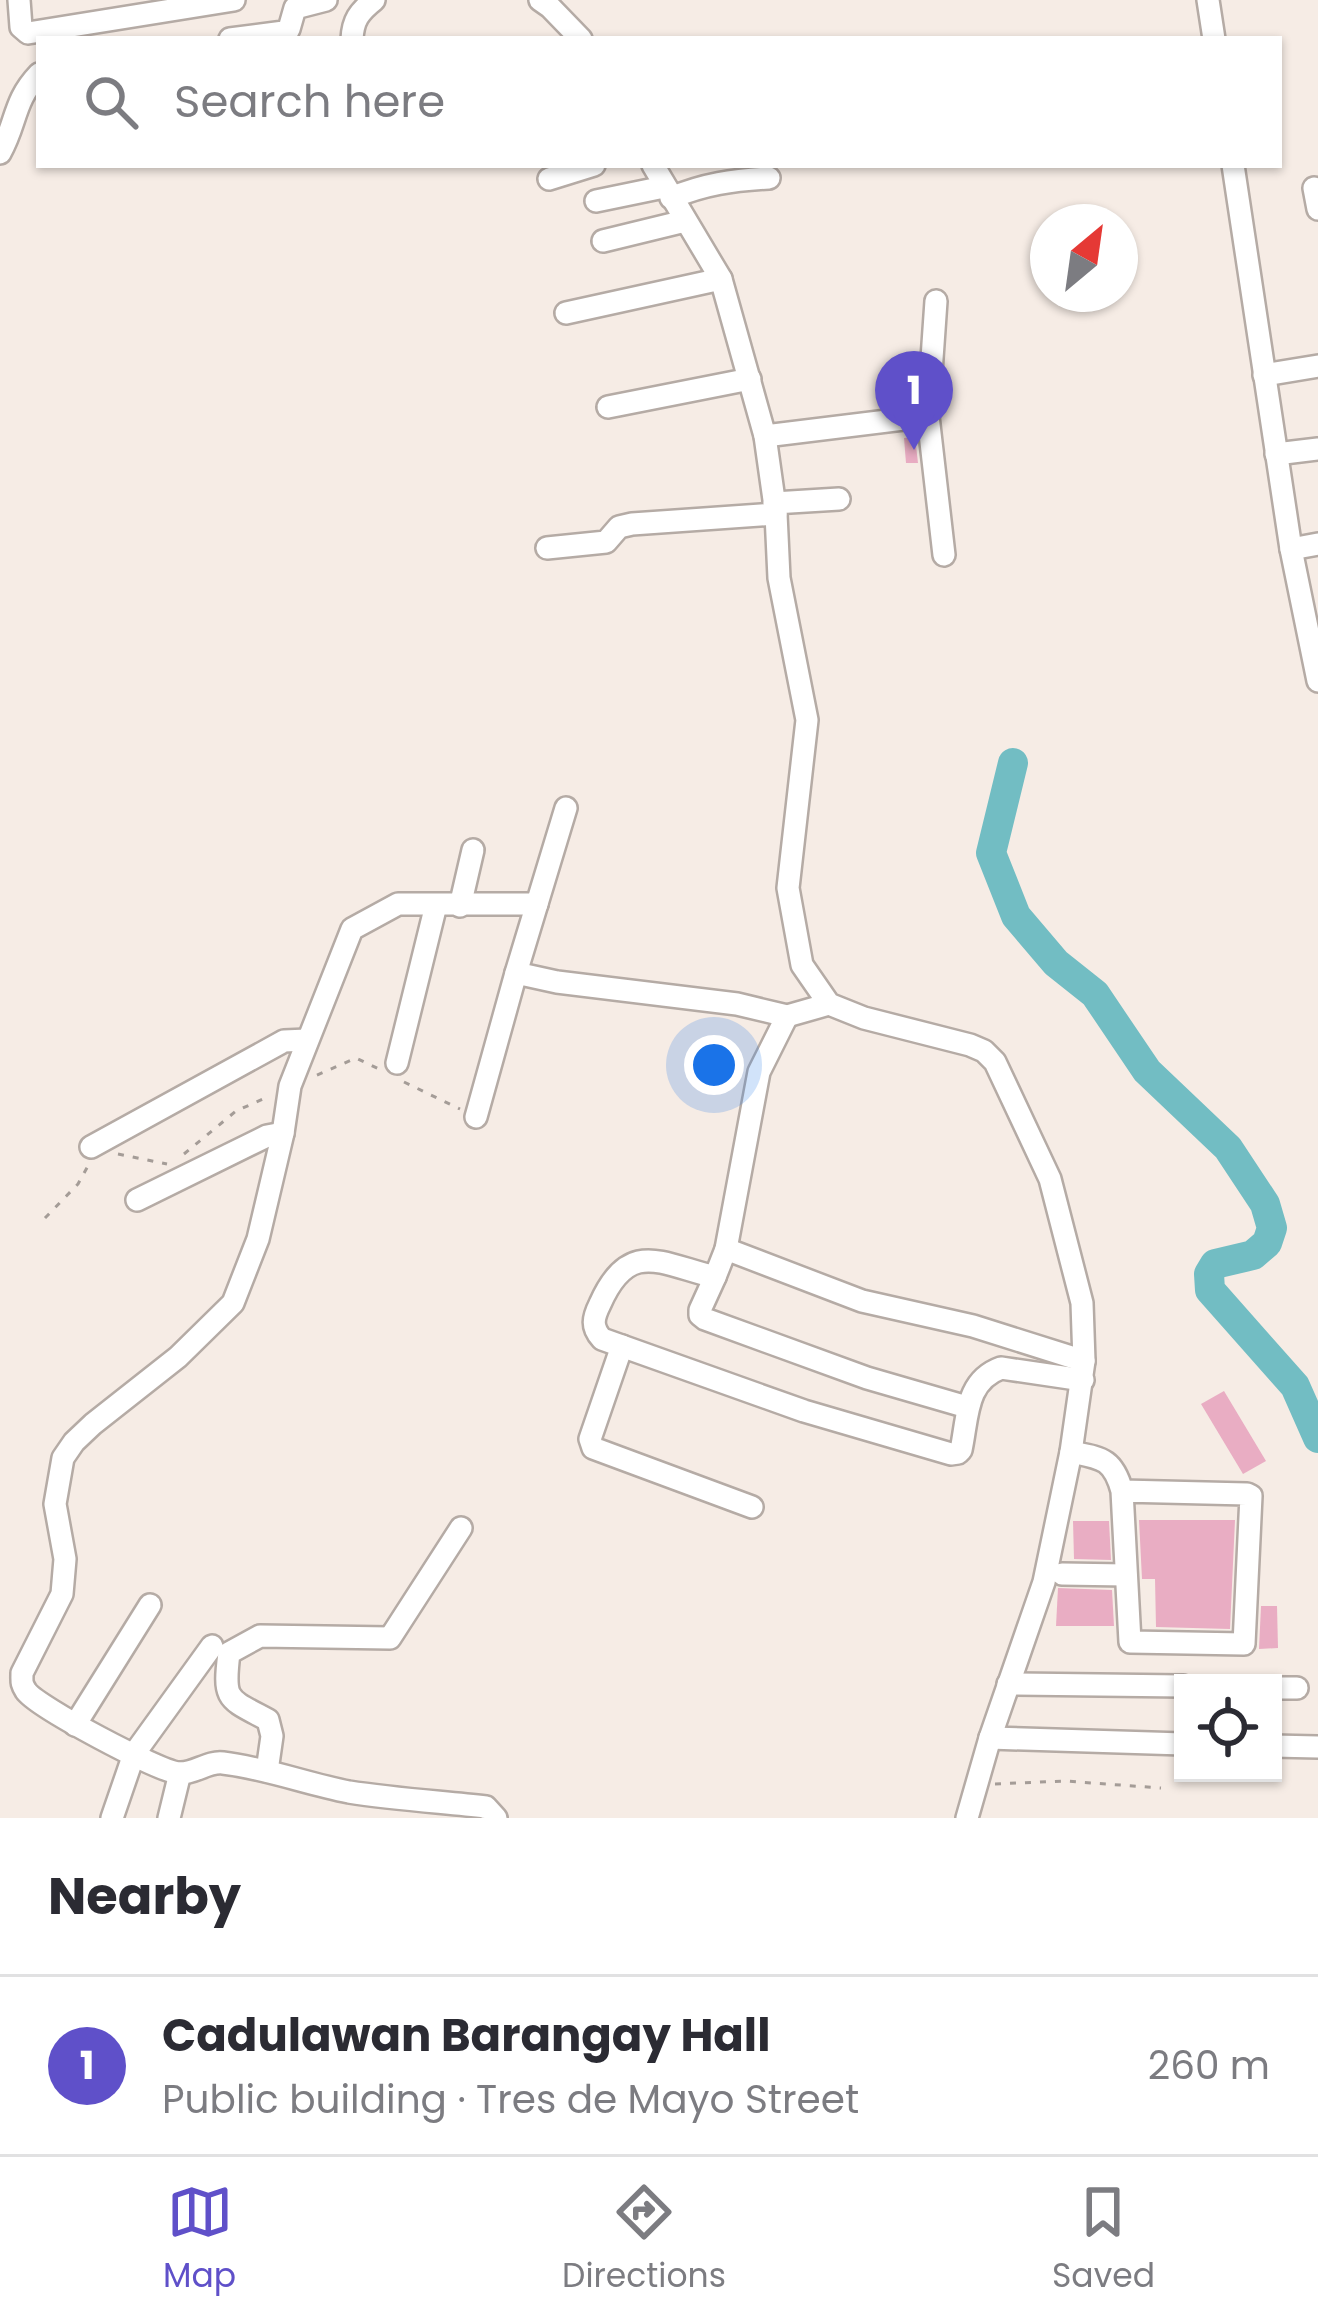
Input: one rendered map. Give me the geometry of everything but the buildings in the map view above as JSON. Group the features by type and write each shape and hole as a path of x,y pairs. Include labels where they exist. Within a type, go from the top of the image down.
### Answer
{"street":[{"path":"20,0 21,27 28,34 95,10 228,0"},
{"path":"253,36 284,32 290,29 295,8 326,0"},
{"path":"352,36 353,23 374,0"},
{"path":"540,0 578,36"},
{"path":"1208,0 1214,36"},
{"path":"0,153 18,102 36,78"},
{"path":"549,179 584,168"},
{"path":"655,168 721,279 765,436 778,578 807,720 788,888 802,965 829,1004 864,1018 970,1045 995,1062 1050,1179 1082,1303 1083,1371 1044,1582 968,1818"},
{"path":"1233,168 1291,549 1313,634 1318,681"},
{"path":"596,201 769,178"},
{"path":"603,241 685,221"},
{"path":"566,313 721,279"},
{"path":"936,301 928,416 944,555"},
{"path":"1264,375 1318,366"},
{"path":"608,407 750,380"},
{"path":"765,436 928,416"},
{"path":"1276,454 1318,449"},
{"path":"548,548 606,542 620,527 632,524 839,499"},
{"path":"1291,549 1318,544"},
{"path":"476,1118 566,808"},
{"path":"460,906 473,850"},
{"path":"496,1818 487,1808 348,1792 217,1762 180,1773 75,1725 27,1693 21,1680 62,1594 65,1559 56,1504 63,1458 93,1424 178,1358 233,1303 258,1239 284,1133 290,1086 352,929 398,904 538,904"},
{"path":"397,1063 436,905"},
{"path":"516,973 737,1004 787,1016 829,1004"},
{"path":"787,1016 759,1072 726,1250 700,1315 867,1378 967,1407"},
{"path":"91,1148 284,1041 307,1040"},
{"path":"136,1200 267,1136 284,1133"},
{"path":"726,1250 862,1301 973,1325 1083,1371"},
{"path":"716,1277 651,1258 626,1266 606,1290 593,1319 596,1331 602,1340 804,1411 951,1454 961,1450 967,1407 978,1383 990,1372 1001,1368 1083,1371"},
{"path":"622,1346 590,1438 593,1448 752,1507"},
{"path":"1071,1452 1103,1459 1112,1466 1122,1491 1129,1640 1245,1643 1251,1496 1122,1491"},
{"path":"267,1771 272,1736 268,1720 234,1702 225,1686 230,1653 260,1636 390,1638 460,1528"},
{"path":"1062,1574 1126,1575"},
{"path":"75,1725 150,1605"},
{"path":"112,1818 134,1754 212,1646"},
{"path":"1008,1684 1174,1687"},
{"path":"1282,1688 1297,1688"},
{"path":"990,1738 1174,1744"},
{"path":"1282,1746 1318,1748"},
{"path":"169,1818 180,1773"}],"path":[{"path":"976,1785 1065,1781 1161,1788"}],"waterway":[{"path":"1013,763 991,853 1016,916 1056,963 1095,994 1147,1071 1228,1148 1265,1204 1272,1228 1267,1243 1253,1255 1215,1264 1209,1274 1210,1290 1295,1386 1318,1438"}],"place":[{"name":"Cadulawan Barangay Hall","path":"914,450"}]}
